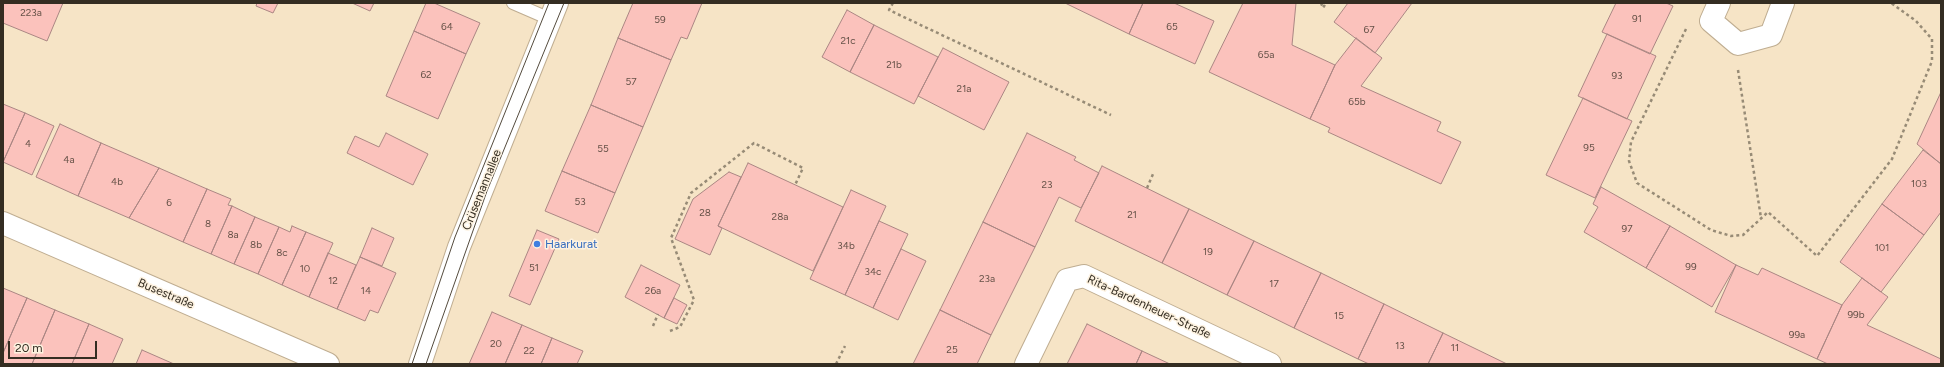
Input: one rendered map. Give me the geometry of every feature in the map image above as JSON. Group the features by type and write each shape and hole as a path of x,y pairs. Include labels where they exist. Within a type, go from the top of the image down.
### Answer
{"street":[{"path":"1715,12 1738,44 1771,35 1783,3"},
{"name":"Crüsemannallee","path":"420,364 459,247 554,11"},
{"name":"Busestraße","path":"3,223 328,364"},
{"name":"Rita-Bardenheuer-Straße","path":"1026,364 1066,280 1084,276 1270,364"}],"lane":[{"name":"Crüsemannallee","path":"513,3 554,11"}],"path":[{"path":"893,3 889,10 1111,115"},
{"path":"1320,3 1323,8 1326,3"},
{"path":"1715,12 1686,27 1631,142 1629,162 1637,183 1711,230 1731,236 1743,235 1768,212 1817,256 1892,159 1932,61 1932,39 1916,21 1891,3"},
{"path":"1738,44 1736,61 1762,218"},
{"path":"670,331 680,327 694,300 671,238 691,193 754,143 803,168 795,185"},
{"path":"1147,188 1153,174"},
{"path":"653,326 658,314"},
{"path":"836,364 845,346"}],"building":[{"path":"3,3 63,3 47,41 3,23"},
{"path":"257,3 278,3 273,13 256,6"},
{"path":"352,3 374,3 370,11"},
{"path":"426,3 434,3 480,23 466,54 414,31"},
{"path":"633,3 702,3 687,39 681,37 671,60 618,38"},
{"path":"1065,3 1143,3 1129,34"},
{"path":"1143,3 1174,3 1214,21 1195,64 1129,34"},
{"path":"1243,3 1296,3 1292,45 1335,65 1310,119 1209,72"},
{"path":"1348,3 1412,3 1375,53 1334,22"},
{"path":"1616,3 1666,3 1673,6 1650,54 1602,32"},
{"path":"847,10 874,25 850,72 822,57"},
{"path":"874,25 938,57 914,104 850,72"},
{"path":"414,31 466,54 438,119 386,96"},
{"path":"1607,34 1656,56 1627,119 1578,96"},
{"path":"618,38 671,60 643,127 591,105"},
{"path":"1356,38 1382,58 1361,86 1441,122 1437,131 1461,142 1441,184 1328,132 1330,128 1310,119 1335,65"},
{"path":"943,48 1009,82 984,130 918,96"},
{"path":"1941,92 1941,164 1917,144"},
{"path":"1583,98 1632,121 1595,198 1546,175"},
{"path":"3,104 25,113 3,162"},
{"path":"591,105 643,127 615,193 562,171"},
{"path":"25,113 54,126 32,175 3,162"},
{"path":"60,124 101,143 78,196 36,177"},
{"path":"386,133 428,154 413,185 347,153 355,136 379,147"},
{"path":"1027,133 1076,157 1074,160 1099,173 1081,208 1059,197 1035,247 983,222"},
{"path":"101,143 159,168 129,218 78,196"},
{"path":"1923,150 1941,164 1941,212 1924,235 1882,204"},
{"path":"748,163 843,207 813,271 718,226"},
{"path":"1102,166 1189,209 1162,263 1075,221"},
{"path":"159,168 207,189 183,242 129,218"},
{"path":"562,171 615,193 598,233 545,211"},
{"path":"729,172 741,177 718,226 722,228 710,255 675,239 693,199"},
{"path":"1601,187 1670,226 1646,268 1584,232 1598,207 1593,204"},
{"path":"207,189 231,199 228,205 232,206 211,254 183,242"},
{"path":"851,190 886,206 845,295 810,279"},
{"path":"1882,204 1924,235 1881,292 1840,262"},
{"path":"232,206 255,217 234,264 211,254"},
{"path":"1189,209 1254,241 1227,295 1162,263"},
{"path":"255,217 279,227 258,274 234,264"},
{"path":"879,221 908,234 873,308 845,295"},
{"path":"983,222 1035,247 991,335 940,310"},
{"path":"292,226 306,232 282,285 258,274 279,227 290,232"},
{"path":"1670,226 1736,265 1712,307 1646,268"},
{"path":"372,228 394,238 382,266 360,257"},
{"path":"537,230 559,239 530,305 509,296"},
{"path":"306,232 333,243 309,297 282,285"},
{"path":"1254,241 1321,273 1294,328 1227,295"},
{"path":"901,249 926,261 898,320 873,308"},
{"path":"328,253 356,265 337,309 309,297"},
{"path":"360,257 396,273 378,313 370,310 365,321 337,309"},
{"path":"641,265 680,285 664,318 625,297"},
{"path":"1736,265 1758,275 1762,268 1842,305 1817,359 1715,312"},
{"path":"1321,273 1384,304 1358,359 1294,328"},
{"path":"1862,278 1888,297 1867,325 1941,359 1941,364 1828,364 1817,359 1842,305"},
{"path":"3,288 27,298 3,353"},
{"path":"27,298 55,310 32,364 3,364 3,353"},
{"path":"674,298 687,305 677,324 664,318"},
{"path":"1384,304 1443,333 1428,364 1369,364 1358,359"},
{"path":"55,310 89,324 72,364 32,364"},
{"path":"940,310 991,335 977,364 913,364"},
{"path":"492,312 522,325 505,364 469,364"},
{"path":"89,324 123,339 112,364 72,364"},
{"path":"1087,324 1142,351 1136,364 1067,364"},
{"path":"522,325 552,338 541,364 505,364"},
{"path":"1443,333 1507,364 1428,364"},
{"path":"552,338 583,351 577,364 541,364"},
{"path":"142,350 174,364 136,364"},
{"path":"1142,351 1170,364 1136,364"}],"tram line":[{"path":"412,364 455,237 549,3"},
{"path":"426,364 487,191 564,3"}],"place":[{"name":"Haarkurat","path":"537,244"}]}
